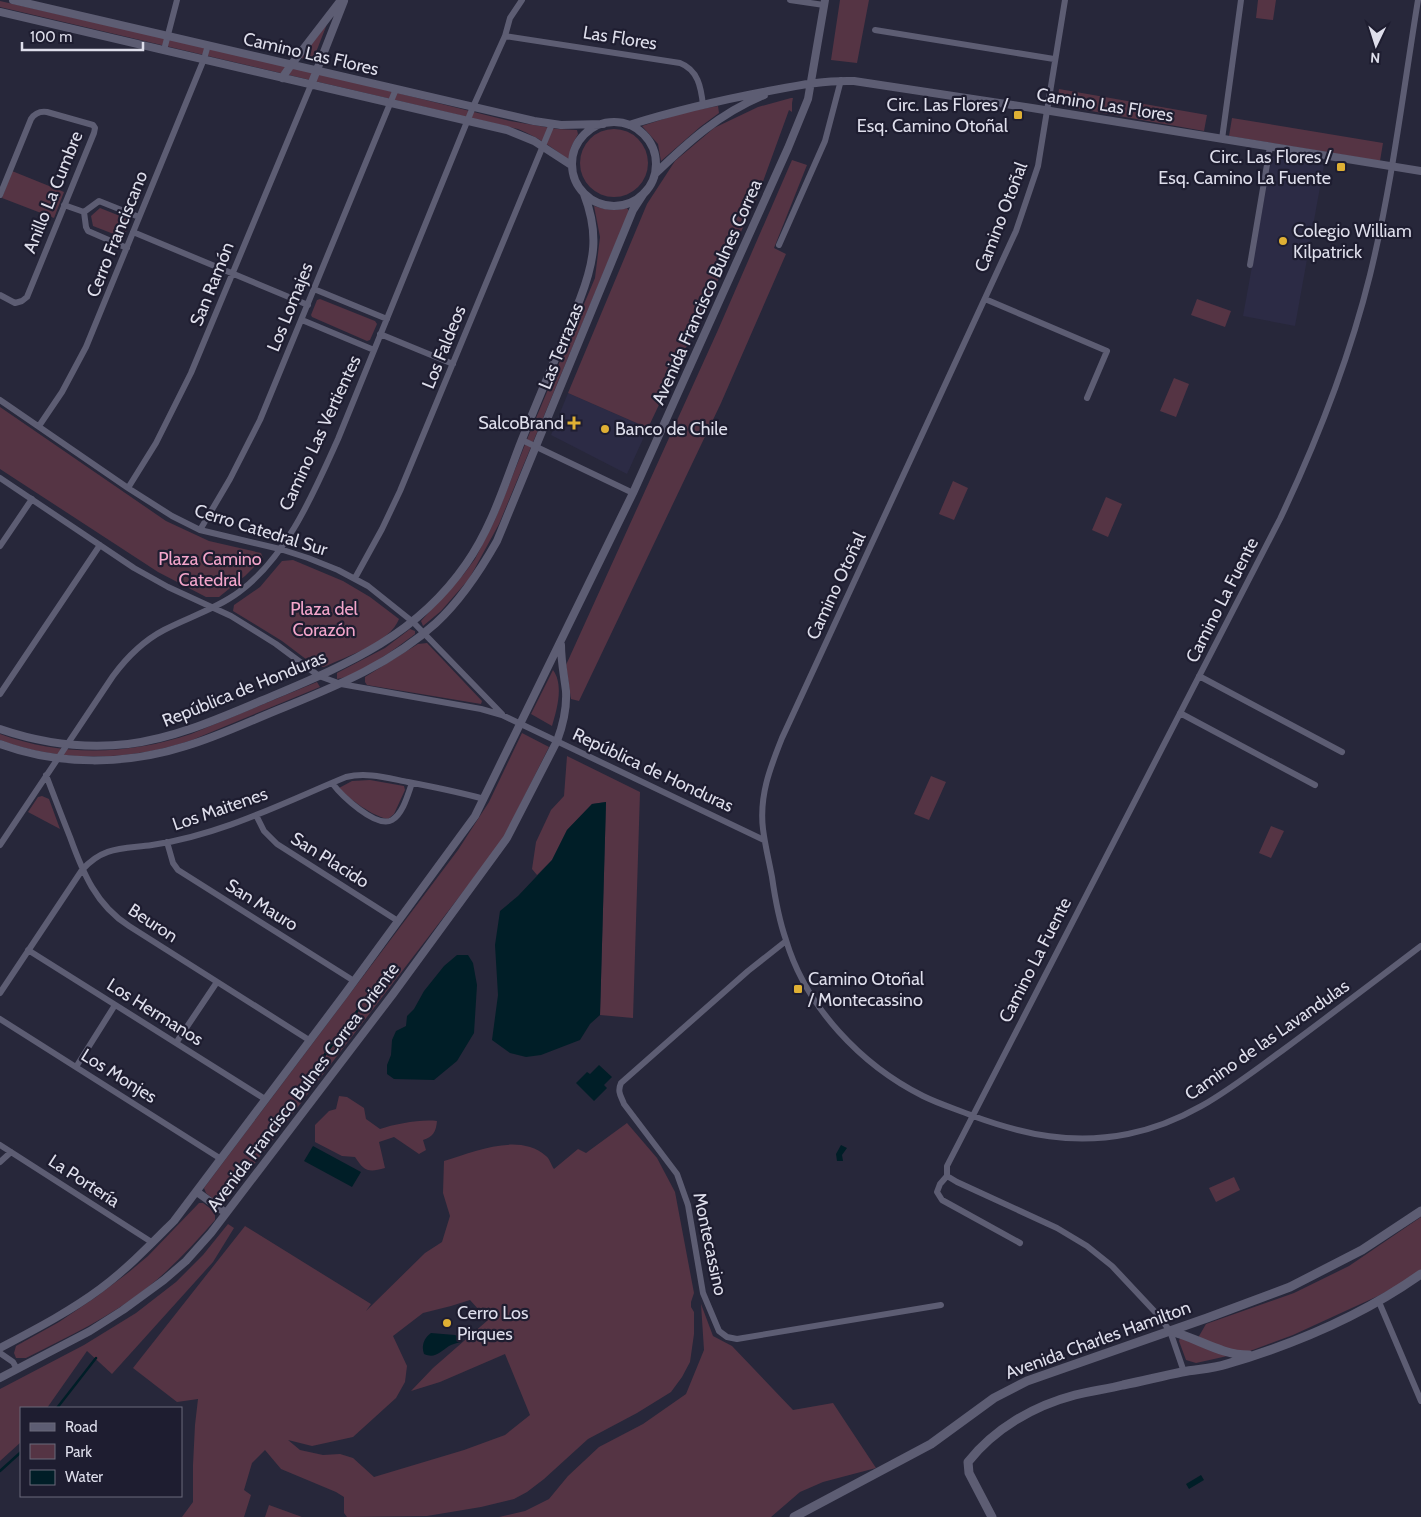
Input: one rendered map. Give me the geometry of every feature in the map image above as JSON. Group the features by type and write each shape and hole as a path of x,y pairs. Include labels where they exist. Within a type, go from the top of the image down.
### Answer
{"main road":[{"name":"Avenida Charles Hamilton","path":"794,1517 931,1444 1004,1391 1027,1381 1290,1287 1362,1250 1421,1210"},
{"path":"992,1517 969,1473 968,1462 978,1449 994,1435 1018,1419 1044,1406 1074,1395 1224,1365 1257,1355 1379,1302 1421,1274"},
{"path":"1194,1338 1198,1326 1207,1318"},
{"path":"1170,1331 1194,1338 1222,1351 1238,1355 1257,1355"}],"street":[{"name":"Camino Las Flores","path":"13,0 534,121 552,124 603,124"},
{"path":"164,50 177,0"},
{"path":"282,78 291,64 343,0"},
{"path":"310,85 343,0"},
{"name":"Camino Las Vertientes","path":"0,845 113,676 134,651 162,631 215,607 250,583 280,549 326,464 473,107 505,36 510,18 522,0"},
{"path":"790,0 824,3"},
{"name":"Camino Otoñal","path":"972,1115 937,1103 906,1087 879,1069 834,1026 815,1000 801,975 786,941 764,840 763,797 775,754 1016,231 1032,185 1044,136 1054,59 1065,0"},
{"path":"1222,139 1241,0"},
{"name":"Camino La Fuente","path":"1020,1243 942,1200 937,1192 940,1184 947,1176 947,1166 950,1158 1284,512 1331,402 1352,340 1370,276 1383,218 1418,0"},
{"name":"Avenida Francisco Bulnes Correa","path":"520,724 633,493 804,111 812,84 824,3"},
{"name":"Camino Las Flores","path":"0,12 516,133 543,146 571,165"},
{"path":"875,30 1054,59"},
{"name":"Las Flores","path":"505,36 680,62 689,67 697,78 703,105"},
{"name":"Cerro Franciscano","path":"39,426 62,392 86,347 204,60 208,45"},
{"name":"Camino Las Flores","path":"629,124 703,105 783,88 841,80 868,82 1047,110 1421,171"},
{"path":"779,245 825,141 841,80"},
{"name":"San Ramón","path":"128,488 156,443 191,373 310,85"},
{"name":"Camino Las Flores","path":"655,174 684,145 710,124 752,100 783,88"},
{"name":"Los Lomajes","path":"200,530 246,449 302,320 396,89"},
{"name":"Anillo La Cumbre","path":"0,195 31,120 38,113 44,112 93,125 95,128 27,297 22,302 16,303 0,295"},
{"path":"612,122 629,124 643,133 653,146 656,157 655,174 644,193 628,204 615,206 596,202 584,194 576,183 571,165 574,149 588,130 612,122"},
{"name":"Los Faldeos","path":"355,578 382,530 400,491 552,124"},
{"path":"1250,265 1270,147"},
{"name":"Las Terrazas","path":"423,633 448,611 479,572 504,525 633,210 644,193"},
{"name":"Las Terrazas","path":"413,622 445,591 467,563 491,518 590,274 593,222 584,194"},
{"path":"84,212 99,202 140,217"},
{"path":"64,205 84,212"},
{"path":"84,212 88,231 127,248"},
{"path":"133,232 308,305"},
{"path":"314,289 387,319"},
{"path":"985,299 1107,351 1088,398"},
{"path":"302,320 374,350"},
{"path":"569,326 583,332"},
{"path":"380,334 453,364"},
{"name":"Cerro Catedral Sur","path":"0,400 172,516 200,530 280,549 323,563 355,578 384,598 413,622"},
{"path":"522,440 633,493"},
{"path":"0,478 153,579 215,607 262,634 319,676 341,684"},
{"path":"0,546 32,499"},
{"path":"0,694 100,545"},
{"path":"467,563 479,572"},
{"name":"República de Honduras","path":"0,729 34,739 67,744 104,746 130,744 169,736 208,722 354,660 385,642 413,622 502,715"},
{"name":"República de Honduras","path":"0,744 58,758 104,760 170,751 214,736 341,684 384,662 423,633"},
{"name":"Avenida Francisco Bulnes Correa","path":"557,741 566,703 561,664 561,640"},
{"path":"1199,676 1342,752"},
{"name":"República de Honduras","path":"341,684 481,709 502,715 764,840"},
{"path":"1180,713 1315,785"},
{"path":"208,722 214,736"},
{"name":"Avenida Francisco Bulnes Correa Oriente","path":"0,1348 64,1313 101,1288 153,1243 174,1221 475,816 520,724"},
{"name":"Avenida Francisco Bulnes Correa Oriente","path":"0,1378 90,1331 123,1310 186,1261 211,1233 393,994 507,838 557,741"},
{"name":"Los Maitenes","path":"0,993 82,870 96,857 107,851 167,842 206,833 256,815 346,777 360,774 412,782 484,799"},
{"name":"Beuron","path":"46,776 82,870 98,897 117,918 309,1040"},
{"path":"332,783 349,802 378,820 386,822 396,817 412,782"},
{"name":"San Placido","path":"256,815 264,831 277,844 398,921"},
{"name":"San Mauro","path":"167,842 173,863 178,870 354,981"},
{"name":"Montecassino","path":"786,941 748,971 621,1083 619,1088 624,1104 672,1166 681,1183 688,1204 703,1293 719,1331 727,1337 737,1339 941,1306"},
{"name":"Camino de las Lavandulas","path":"972,1115 1024,1132 1050,1137 1076,1138 1127,1134 1166,1123 1188,1114 1217,1098 1421,946"},
{"name":"Los Hermanos","path":"28,950 265,1099"},
{"path":"176,1043 217,982"},
{"path":"76,1067 115,1005"},
{"name":"Los Monjes","path":"0,1019 221,1159"},
{"name":"La Portería","path":"0,1146 153,1243"},
{"path":"0,1162 11,1152"},
{"path":"947,1176 1058,1228 1087,1246 1123,1277 1157,1314 1170,1331 1184,1372"},
{"path":"197,1192 226,1213"},
{"path":"1379,1302 1421,1401"},
{"path":"0,1353 12,1362 17,1369"}],"shaded area":[{"name":"Colegio William Kilpatrick","path":"1272,156 1324,165 1295,326 1243,316"},
{"path":"568,393 648,428 627,474 551,435"}],"green space":[{"path":"840,0 869,0 857,63 831,60"},
{"path":"1258,0 1276,0 1273,20 1256,18"},
{"path":"0,1 309,71 510,121 557,129 577,130 578,134 571,147 570,158 567,159 544,142 518,129 0,7"},
{"path":"327,24 313,60 301,58"},
{"path":"1059,89 1207,115 1204,131 1057,105"},
{"path":"793,98 792,112 789,110 757,198 648,428 568,393 647,204 675,161 714,128 758,107"},
{"path":"718,106 719,113 661,161 658,144 642,126 685,112"},
{"path":"1232,118 1383,143 1380,161 1229,136"},
{"path":"614,129 627,132 638,139 645,150 648,163 645,176 638,187 627,194 614,197 601,194 590,187 583,176 580,163 583,150 590,139 601,132"},
{"path":"792,160 807,165 774,248 786,254 721,403 579,701 571,699 566,665 718,330"},
{"path":"12,171 64,192 54,218 2,198"},
{"path":"594,206 610,210 627,208 629,211 499,524 469,579 441,611 423,626 421,621 475,559 495,520 595,278 600,237"},
{"path":"100,208 130,220 124,238 93,226 91,216"},
{"path":"320,299 375,321 377,324 370,340 367,341 312,317 311,315 317,300"},
{"path":"1197,299 1231,311 1225,327 1191,315"},
{"path":"1174,378 1189,384 1176,417 1160,411"},
{"name":"Plaza Camino Catedral","path":"0,407 166,521 209,541 261,553 263,558 245,576 219,597 206,597 158,572 0,469"},
{"path":"953,481 968,488 954,520 939,514"},
{"path":"1106,497 1122,504 1108,537 1092,530"},
{"name":"Plaza del Corazón","path":"293,560 343,581 370,597 399,619 394,628 367,648 324,667 315,666 282,641 233,611 234,605 260,587 282,561"},
{"path":"410,629 415,631 415,634 388,653 355,673 337,679 337,673 385,648"},
{"path":"427,643 482,701 481,704 367,685 365,682 365,677 418,644"},
{"path":"553,670 559,690 552,726 531,714"},
{"path":"317,682 320,687 192,740 145,752 121,755 71,756 47,753 0,740 0,734 47,747 71,750 120,749 144,746 191,734"},
{"path":"522,733 549,747 502,841 225,1202 219,1204 206,1193 204,1188 458,850 489,802"},
{"path":"567,756 640,792 633,1018 600,1015 606,802 592,804 567,830 552,860 537,875 532,869 536,842 551,810 564,796"},
{"path":"931,776 946,782 929,820 914,814"},
{"path":"370,780 404,786 405,790 394,814 388,819 382,818 362,807 339,788 352,781"},
{"path":"42,796 49,799 60,829 28,812 38,797"},
{"path":"1271,826 1284,831 1271,858 1259,853"},
{"path":"339,1096 347,1097 364,1108 366,1119 380,1129 408,1122 437,1121 433,1134 423,1140 426,1150 419,1154 394,1137 379,1142 385,1168 367,1170 355,1157 342,1156 315,1142 315,1125 329,1111 336,1109"},
{"path":"627,1123 657,1158 675,1192 694,1293 691,1307 694,1312 694,1334 690,1362 671,1392 637,1413 588,1439 544,1479 514,1499 481,1507 427,1516 347,1517 344,1513 344,1497 281,1469 265,1450 252,1463 244,1490 251,1495 244,1517 182,1517 193,1502 193,1465 198,1399 177,1402 133,1368 245,1226 371,1304 366,1311 425,1253 442,1242 450,1216 443,1193 444,1161 496,1146 522,1145 535,1149 546,1156 554,1169 578,1149 586,1153","holes":["470,1300 488,1320 433,1368 411,1391 440,1382 505,1354 530,1415 505,1435 464,1450 374,1477 353,1458 340,1454 323,1455 300,1450 288,1440 312,1446 353,1437 396,1398 405,1382 407,1366 393,1336 423,1313"]},
{"path":"1234,1177 1240,1190 1216,1202 1209,1188"},
{"path":"199,1203 203,1203 215,1212 215,1220 183,1255 157,1279 134,1298 88,1326 26,1358 16,1358 14,1353 16,1346 59,1322 129,1272 148,1256"},
{"path":"1421,1217 1421,1270 1411,1278 1378,1296 1293,1335 1250,1351 1196,1363 1186,1360 1179,1341 1180,1338 1195,1343 1206,1324 1294,1293 1349,1266"},
{"path":"228,1224 234,1228 213,1262 112,1374 87,1351 48,1407 20,1407 20,1443 0,1461 0,1389 84,1345 136,1313 176,1282 203,1255"},
{"path":"701,1304 713,1336 732,1346 793,1410 833,1403 876,1468 823,1482 800,1492 771,1517 499,1517 525,1511 549,1499 568,1476 599,1447 643,1424 686,1394 704,1350"},
{"path":"269,1505 302,1517 265,1517"}],"water":[{"path":"606,802 600,1015 590,1024 580,1040 541,1055 526,1057 510,1053 492,1040 498,995 495,945 500,911 518,896 552,860 567,830 592,804"},
{"path":"457,955 468,955 473,963 477,985 474,1033 457,1061 434,1080 394,1079 387,1074 387,1065 391,1055 392,1040 396,1031 406,1026 407,1016 414,1009 424,991 444,966"},
{"path":"599,1065 612,1077 604,1085 607,1088 594,1101 576,1083 587,1072 590,1074"},
{"path":"841,1145 847,1148 842,1155 843,1161 837,1161 836,1154"},
{"path":"313,1146 361,1172 352,1187 304,1161"},
{"path":"431,1333 455,1335 459,1337 461,1342 450,1345 431,1356 424,1354 423,1345"},
{"path":"1201,1475 1204,1480 1189,1489 1186,1484"}],"waterway":[{"path":"300,1088 358,1010"},
{"path":"58,1407 96,1358"},
{"path":"0,1471 20,1453"}],"place":[{"name":"Circ. Las Flores / Esq. Camino Otoñal","path":"1018,115"},
{"name":"Circ. Las Flores / Esq. Camino La Fuente","path":"1341,167"},
{"name":"Colegio William Kilpatrick","path":"1283,241"},
{"name":"SalcoBrand","path":"574,423"},
{"name":"Banco de Chile","path":"605,429"},
{"name":"Camino Otoñal / Montecassino","path":"798,989"},
{"name":"Cerro Los Pirques","path":"447,1323"}]}
